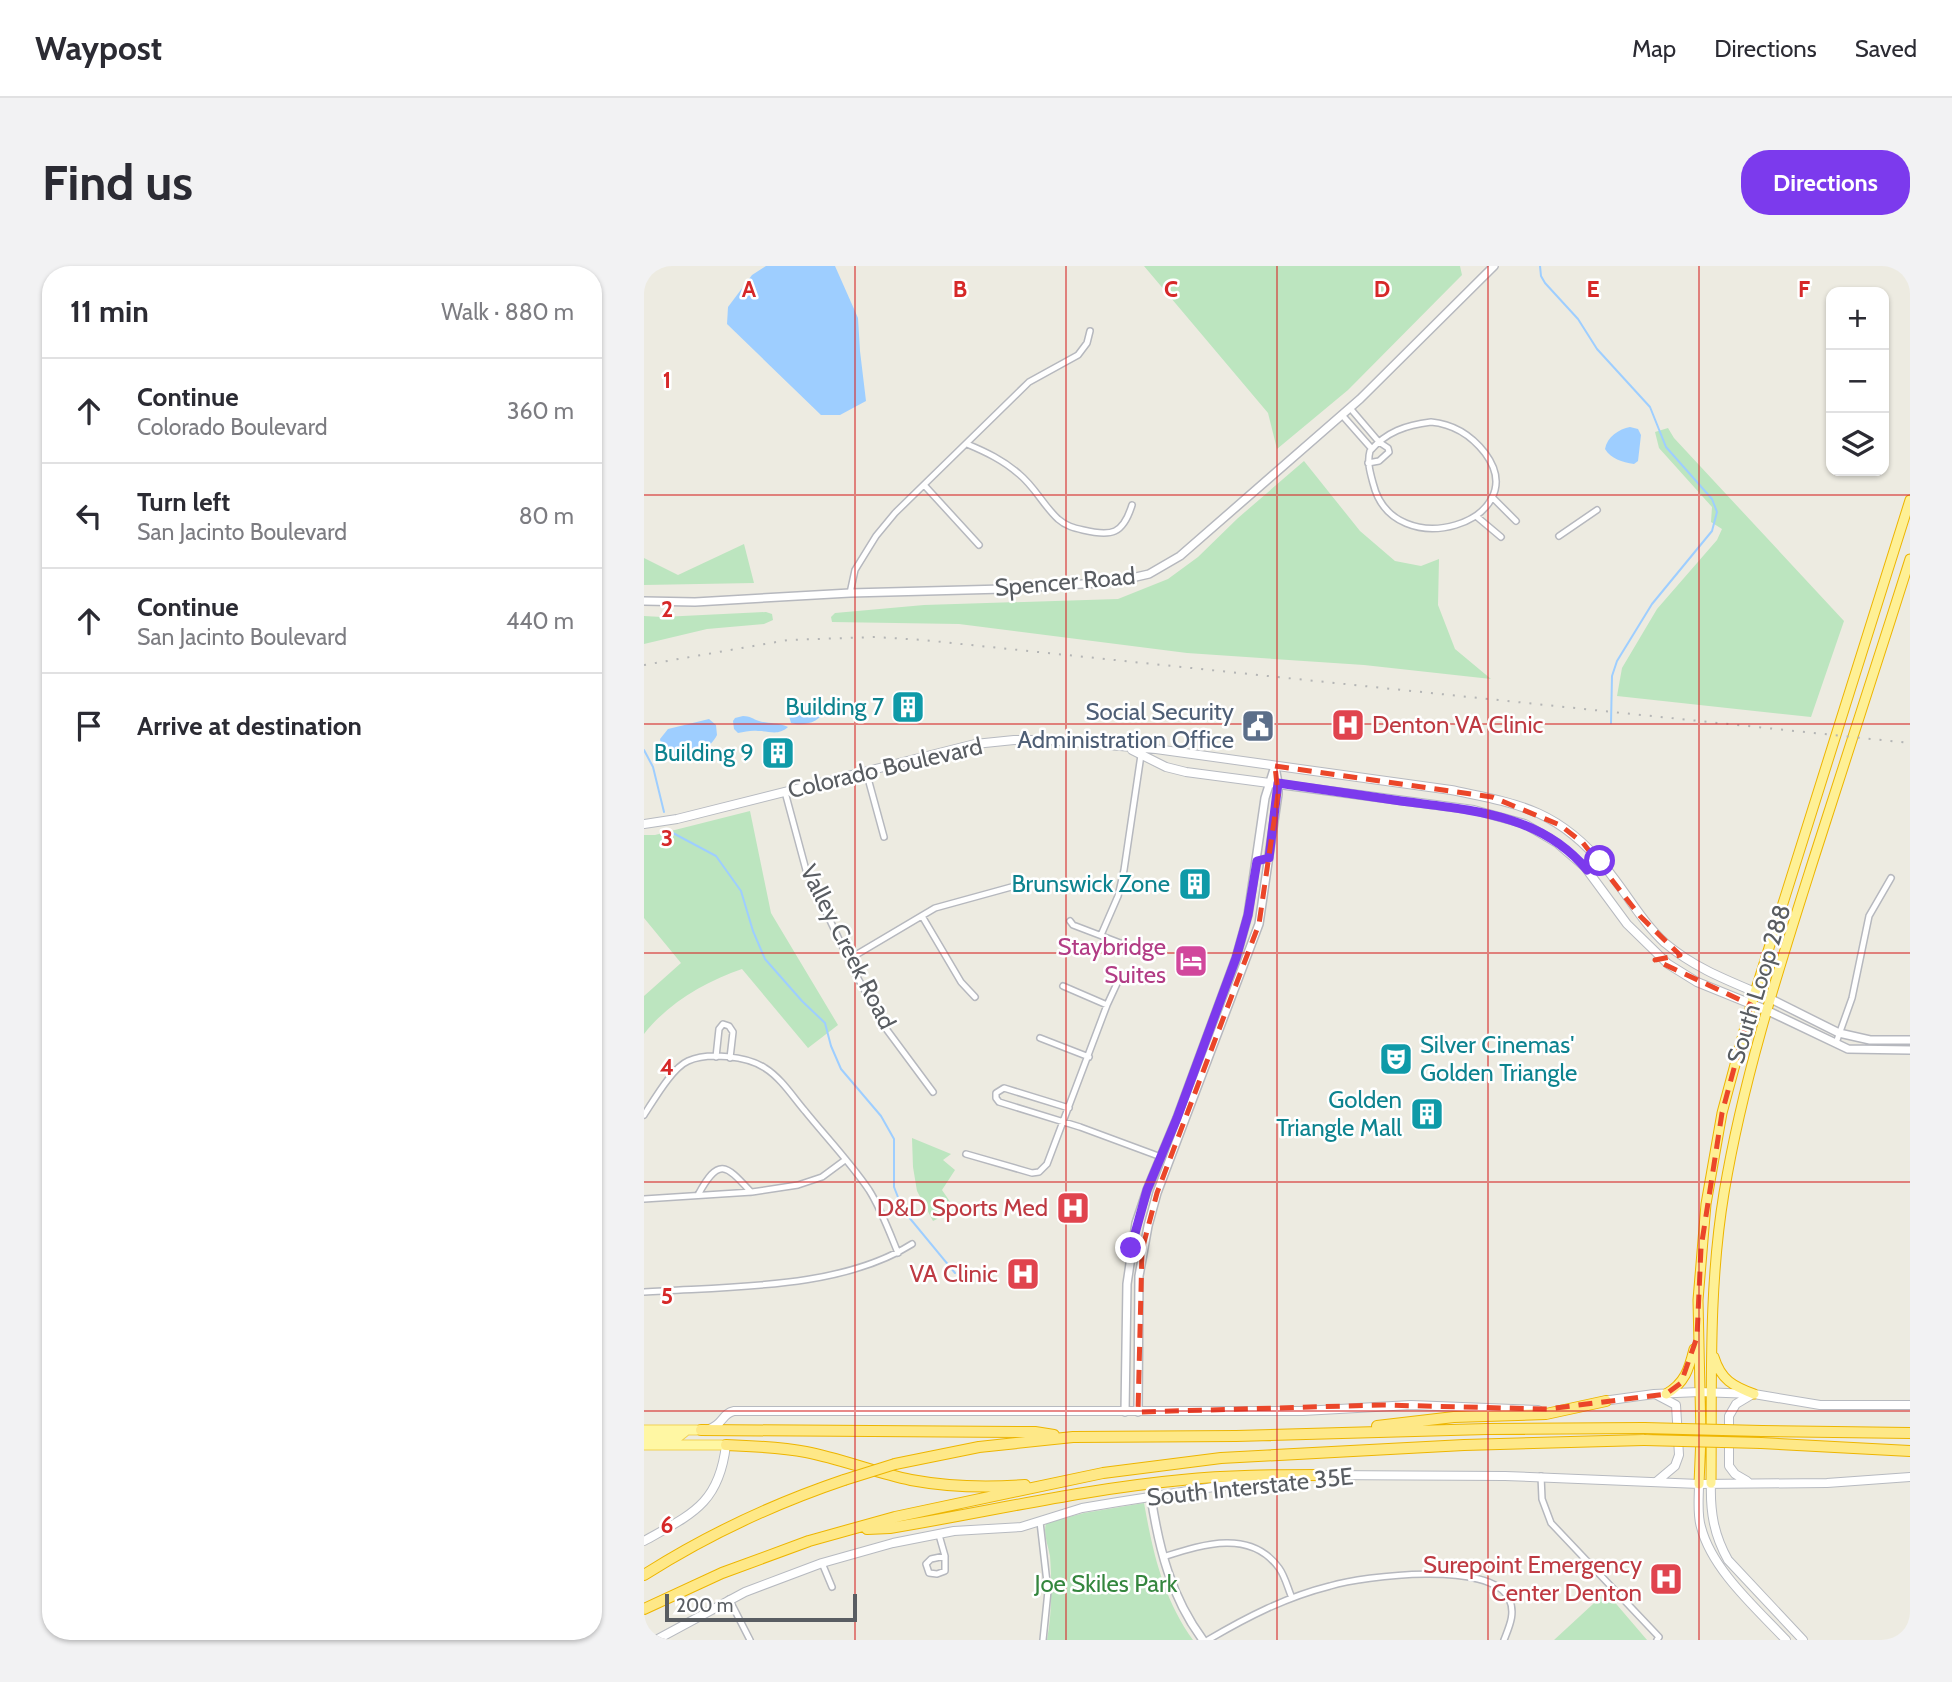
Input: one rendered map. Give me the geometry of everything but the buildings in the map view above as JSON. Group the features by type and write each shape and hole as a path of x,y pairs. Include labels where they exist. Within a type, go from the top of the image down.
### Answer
{"highway":[{"name":"South Loop 288","path":"1699,1484 1701,1436 1698,1300 1706,1204 1722,1113 1751,1005 1910,500"},
{"name":"South Loop 288","path":"1711,1483 1711,1347 1717,1250 1739,1111 1769,998 1910,559"},
{"path":"1708,1193 1724,1195"},
{"path":"1706,1204 1722,1206"},
{"path":"1666,1394 1686,1376 1698,1337"},
{"path":"1711,1347 1722,1376 1735,1387 1754,1394"},
{"path":"1318,1433 1454,1417 1546,1413 1606,1401"},
{"path":"644,1575 711,1535 753,1514 895,1464 979,1447 1073,1437 1487,1429 1644,1428 1910,1433"},
{"path":"701,1430 1035,1432 1073,1437"},
{"path":"644,1609 722,1573 848,1530 1103,1473 1220,1458 1644,1440 1910,1451"},
{"path":"726,1445 808,1452 888,1475 959,1486 1048,1484"},
{"path":"848,1530 890,1528 1101,1490 1179,1480 1238,1475 1321,1475"}],"main road":[{"name":"Colorado Boulevard","path":"644,824 677,819 951,749 1014,740 1076,741 1129,749 1156,749 1451,790 1514,803 1549,817 1583,843 1600,861 1640,916 1680,955 1721,979 1769,998"},
{"name":"Colorado Boulevard","path":"1129,749 1166,767 1186,772 1474,810 1532,827 1557,843 1587,870 1627,924 1682,975 1766,1010"},
{"path":"1587,870 1600,861"},
{"path":"1627,924 1662,954 1673,957 1680,955"},
{"path":"644,1430 701,1430 716,1426 726,1414 734,1411 1303,1411 1391,1405 1539,1410 1654,1394 1699,1392 1754,1394 1821,1405 1910,1405"},
{"path":"1654,1394 1670,1400 1678,1411 1679,1455 1675,1466 1656,1482"},
{"path":"1750,1483 1735,1474 1729,1466 1729,1416 1736,1404 1754,1394"},
{"path":"644,1439 677,1438 687,1430"},
{"path":"644,1446 726,1445 722,1468 713,1492 691,1513 644,1541"},
{"name":"South Interstate 35E","path":"656,1640 729,1599 822,1563 939,1535 1015,1528 1082,1508 1220,1486 1321,1475 1541,1476 1699,1484 1827,1483 1910,1477"},
{"path":"1711,1483 1710,1506 1719,1545 1728,1560 1803,1640"},
{"path":"1699,1484 1700,1524 1705,1541 1726,1575 1786,1640"},
{"path":"1764,1616 1771,1606"}],"street":[{"name":"Spencer Road","path":"644,601 695,602 850,593 1012,588 1114,582 1149,574 1180,556 1350,408 1493,266"},
{"path":"850,593 855,570 876,536 895,513 1029,382 1078,355 1087,343 1090,331"},
{"path":"1350,408 1379,442 1388,448 1387,455 1375,463 1368,463"},
{"path":"1342,415 1372,449"},
{"path":"1418,423 1439,423 1458,429 1476,442 1490,461 1495,481 1492,498 1476,516 1441,529 1422,528 1404,522 1380,501 1374,489 1368,463 1372,449 1379,442 1399,429 1418,423"},
{"path":"967,444 1008,464 1037,492 1060,521 1068,526 1111,533 1120,529 1129,516 1132,505"},
{"path":"925,486 979,545"},
{"path":"1492,498 1516,521"},
{"path":"1559,536 1597,510"},
{"path":"1476,516 1501,537"},
{"path":"1101,935 1118,896 1124,870 1141,755"},
{"path":"1125,1412 1127,1284 1131,1248 1147,1190 1236,958 1246,923 1268,782 1275,766"},
{"path":"1138,1412 1138,1289 1142,1250 1157,1193 1259,924 1278,783 1275,766"},
{"path":"866,771 884,837"},
{"name":"Valley Creek Road","path":"785,792 806,870 849,959 887,1030 933,1092"},
{"path":"1257,861 1269,858"},
{"path":"1257,861 1268,868"},
{"path":"1836,1043 1852,998 1869,916 1891,878"},
{"path":"849,959 952,901 1015,886"},
{"path":"922,916 961,982 975,998"},
{"path":"1070,921 1073,925 1136,949"},
{"path":"966,1154 1032,1173 1039,1172 1047,1164 1120,977"},
{"path":"1063,986 1107,1005"},
{"name":"Colorado Boulevard","path":"1769,998 1839,1033 1870,1040 1910,1040"},
{"name":"Colorado Boulevard","path":"1766,1010 1856,1050 1910,1050"},
{"path":"1213,1018 1223,1021"},
{"path":"716,1057 719,1029 723,1024 729,1026 733,1032 730,1058"},
{"path":"1040,1038 1089,1057"},
{"path":"644,1115 682,1065 689,1060 730,1058 765,1068 789,1092 870,1192 898,1252"},
{"path":"1069,1108 1004,1088 996,1093 999,1102 1161,1157 1172,1158"},
{"path":"1165,1146 1175,1149"},
{"path":"644,1199 752,1192 798,1185 822,1177 845,1160"},
{"path":"698,1195 716,1169 724,1167 730,1169 752,1192"},
{"path":"644,1292 812,1278 839,1273 898,1252 912,1244"},
{"path":"1131,1248 1142,1250"},
{"path":"1541,1476 1542,1499 1551,1523 1659,1637 1657,1640"},
{"path":"1151,1497 1163,1557 1181,1607 1205,1640 1253,1614 1328,1586 1377,1576 1451,1575 1488,1583 1506,1593 1512,1608 1511,1623 1504,1640"},
{"path":"1040,1522 1048,1591 1043,1640"},
{"path":"939,1535 945,1556"},
{"path":"1163,1557 1234,1541 1261,1550 1280,1569 1292,1598"},
{"path":"822,1563 832,1587"},
{"path":"729,1599 750,1640"}],"highlighted area":[{"path":"1275,766 1492,797 1560,825 1583,843 1640,916 1680,955 1655,960 1751,1005 1722,1113 1701,1248 1697,1337 1681,1383 1666,1394 1547,1409 1382,1405 1138,1412 1142,1250 1157,1193 1259,924 1278,794"}],"green space":[{"path":"1144,266 1460,266 1462,275 1348,390 1277,449 1268,413"},
{"path":"1668,428 1674,438 1844,621 1811,717 1617,696 1622,668 1657,609 1717,540 1722,529 1711,522 1712,507 1659,448 1655,432"},
{"path":"1304,461 1360,531 1395,561 1421,566 1439,559 1438,605 1455,649 1491,679 1364,665 1187,653 959,624 832,622 831,617 835,613 924,605 1118,599 1168,579 1198,557"},
{"path":"744,544 754,583 644,585 644,558 678,575"},
{"path":"772,614 773,620 764,624 707,629 644,644 644,616"},
{"path":"750,811 771,913 838,1025 808,1048 742,969 688,995 664,1013 644,1034 644,996 681,963 644,918 644,835 655,835"},
{"path":"912,1138 951,1154 943,1160 955,1170 942,1190 953,1206 945,1215 933,1221 917,1191"},
{"name":"Joe Skiles Park","path":"1144,1503 1151,1540 1167,1591 1193,1640 1047,1640 1051,1587 1046,1523 1084,1513"},
{"path":"1606,1592 1647,1640 1554,1640"}],"water":[{"path":"766,266 835,266 858,318 866,401 840,415 821,415 727,324 728,307 752,275"},
{"path":"1630,427 1638,429 1641,435 1638,461 1634,464 1617,460 1605,449 1614,434"},
{"path":"817,704 824,709 816,720 801,724 791,723 789,716 794,705"},
{"path":"743,716 788,727 777,732 738,733 734,729 733,721"},
{"path":"709,719 716,725 717,735 701,752 686,758 663,754 660,739 668,729"}],"waterway":[{"path":"1540,266 1545,283 1578,319 1597,349 1650,407 1666,447 1712,499 1717,512 1712,531 1652,604 1617,661 1612,676 1611,723"},
{"path":"644,750 653,767 664,812"},
{"path":"671,832 716,856 741,891 765,959 825,1023 841,1069 881,1116 894,1139 894,1187 903,1210 955,1273"}],"railway":[{"path":"644,665 788,640 875,637 1910,743"}],"place":[{"name":"Building 7","path":"908,707"},
{"name":"Denton VA Clinic","path":"1348,725"},
{"name":"Social Security Administration Office","path":"1258,726"},
{"name":"Building 9","path":"778,753"},
{"name":"Brunswick Zone","path":"1195,884"},
{"name":"Staybridge Suites","path":"1191,961"},
{"name":"Silver Cinemas' Golden Triangle","path":"1396,1059"},
{"name":"Golden Triangle Mall","path":"1427,1114"},
{"name":"D&D Sports Med","path":"1073,1208"},
{"name":"VA Clinic","path":"1023,1274"},
{"name":"Surepoint Emergency Center Denton","path":"1666,1579"}],"route":[{"path":"1131,1248 1147,1190 1177,1118 1236,958 1248,915 1257,861 1269,858 1278,783 1493,814 1532,827 1566,849 1587,870 1600,861"}]}
